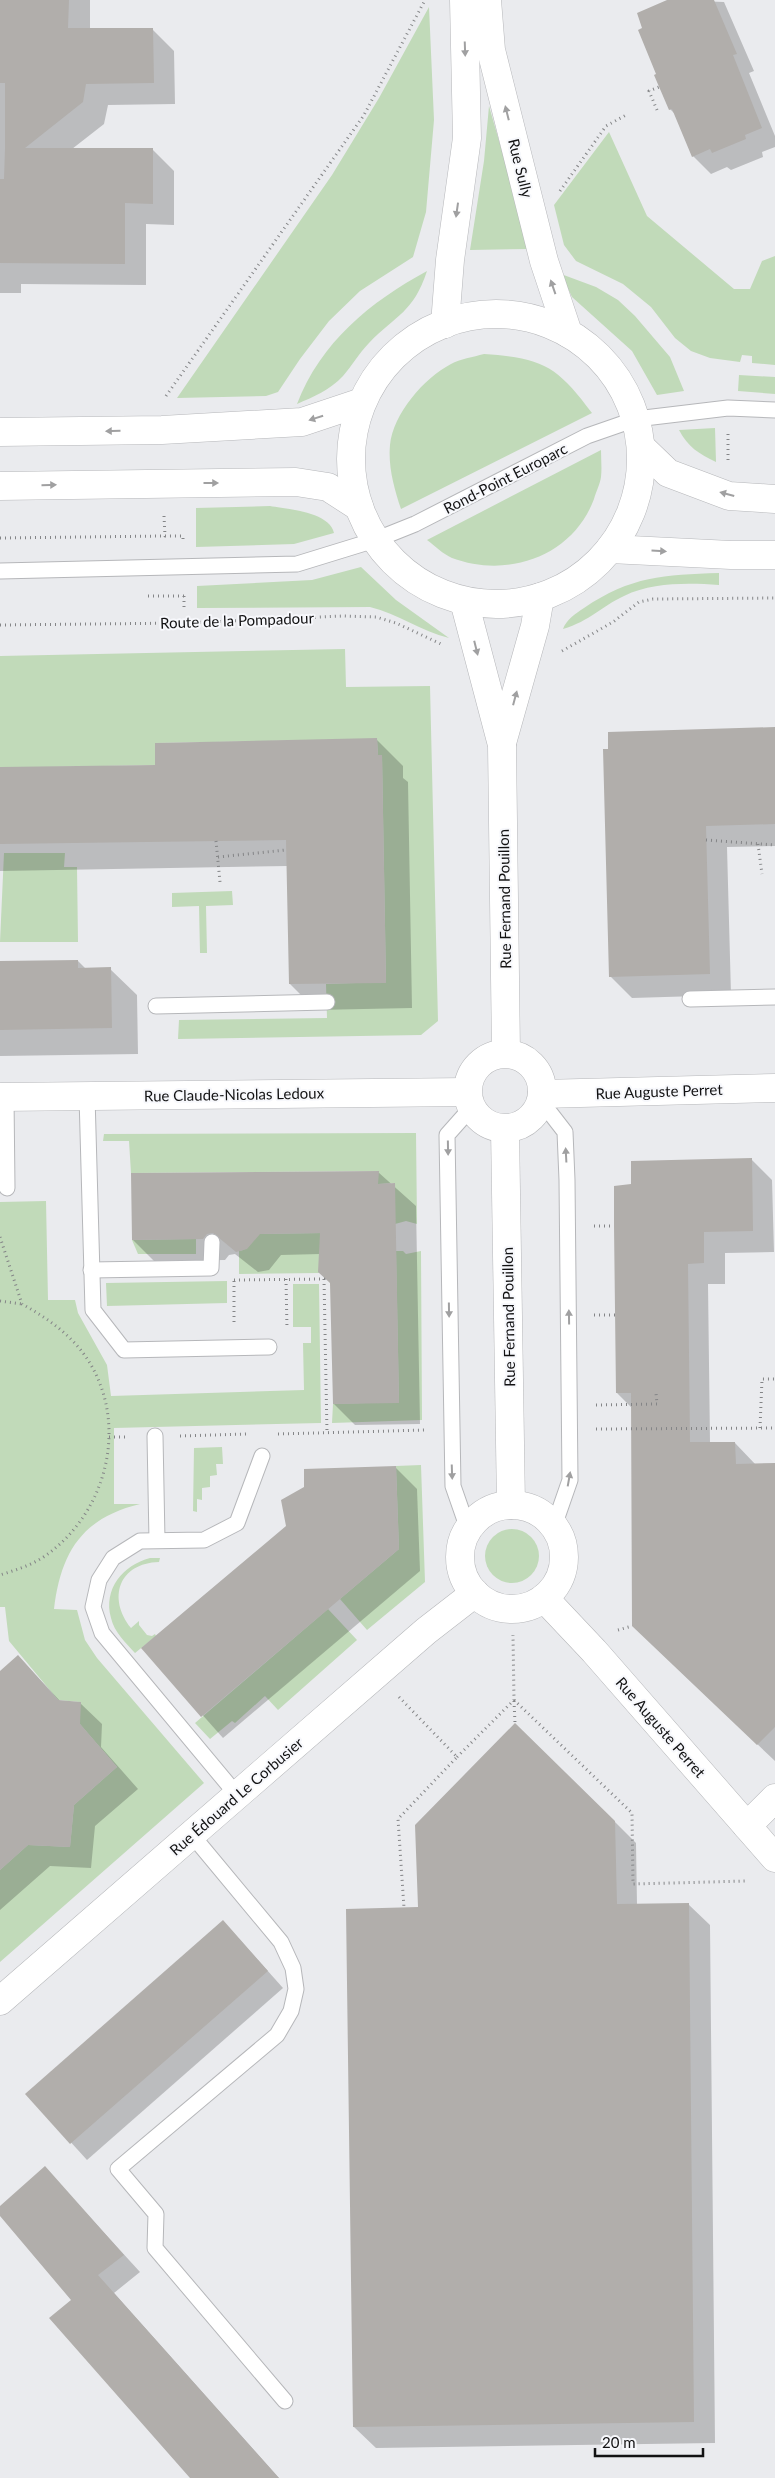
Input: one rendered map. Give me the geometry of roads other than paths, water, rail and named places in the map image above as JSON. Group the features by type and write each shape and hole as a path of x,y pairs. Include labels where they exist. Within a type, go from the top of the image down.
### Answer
{"street":[{"path":"445,324 450,260 468,138 464,0"},
{"name":"Rue Sully","path":"487,0 491,50 544,261 568,333"},
{"path":"502,314 536,320 568,333 591,349 613,373 630,402 636,419 641,447 638,491 626,524 610,549 572,582 540,597 496,604 464,601 436,592 413,578 393,562 375,540 358,507 352,475 351,444 362,402 371,385 389,361 416,339 445,324 471,316 502,314"},
{"path":"0,432 162,430 302,422 362,402"},
{"path":"641,447 668,473 729,496 775,500"},
{"path":"0,486 296,482 328,487 358,507"},
{"path":"610,549 731,555 775,555"},
{"name":"Rue Fernand Pouillon","path":"502,745 535,626 540,597"},
{"name":"Rue Fernand Pouillon","path":"464,601 502,745 506,1053"},
{"path":"506,1053 518,1056 533,1066 542,1082 542,1098 537,1110 524,1123 505,1128 485,1123 469,1100 469,1080 478,1064 494,1055 506,1053"},
{"name":"Rue Auguste Perret","path":"542,1098 775,1088"},
{"name":"Rue Claude-Nicolas Ledoux","path":"3,1097 87,1096 469,1100"},
{"name":"Rue Fernand Pouillon","path":"505,1128 511,1505"},
{"path":"511,1505 528,1507 542,1514 554,1526 561,1540 564,1556 562,1572 555,1587 544,1598 530,1606 500,1608 486,1602 475,1593 465,1579 460,1562 461,1545 468,1529 480,1516 495,1508 511,1505"},
{"name":"Rue Édouard Le Corbusier","path":"0,2001 412,1643 475,1593"},
{"name":"Rue Auguste Perret","path":"544,1598 594,1651 775,1858"},
{"path":"747,1826 775,1798"}],"lane":[{"name":"Rond-Point Europarc","path":"375,540 414,524 587,436 636,419 728,408 775,410"},
{"path":"0,571 297,564 375,540"},
{"path":"690,999 775,997"},
{"path":"156,1006 327,1002"},
{"path":"87,1096 93,1310 124,1350 269,1348"},
{"path":"3,1097 7,1188"},
{"path":"542,1098 565,1132 567,1180 570,1480 554,1526"},
{"path":"468,1529 453,1486 447,1135 469,1100"},
{"path":"91,1270 211,1268 212,1242"},
{"path":"155,1436 157,1540"},
{"path":"237,1795 102,1633 93,1607 99,1580 113,1558 140,1540 204,1540 237,1523 262,1456"},
{"path":"192,1834 281,1942 293,1968 296,1989 291,2011 277,2035 118,2169 156,2214 154,2248 285,2401"}]}
